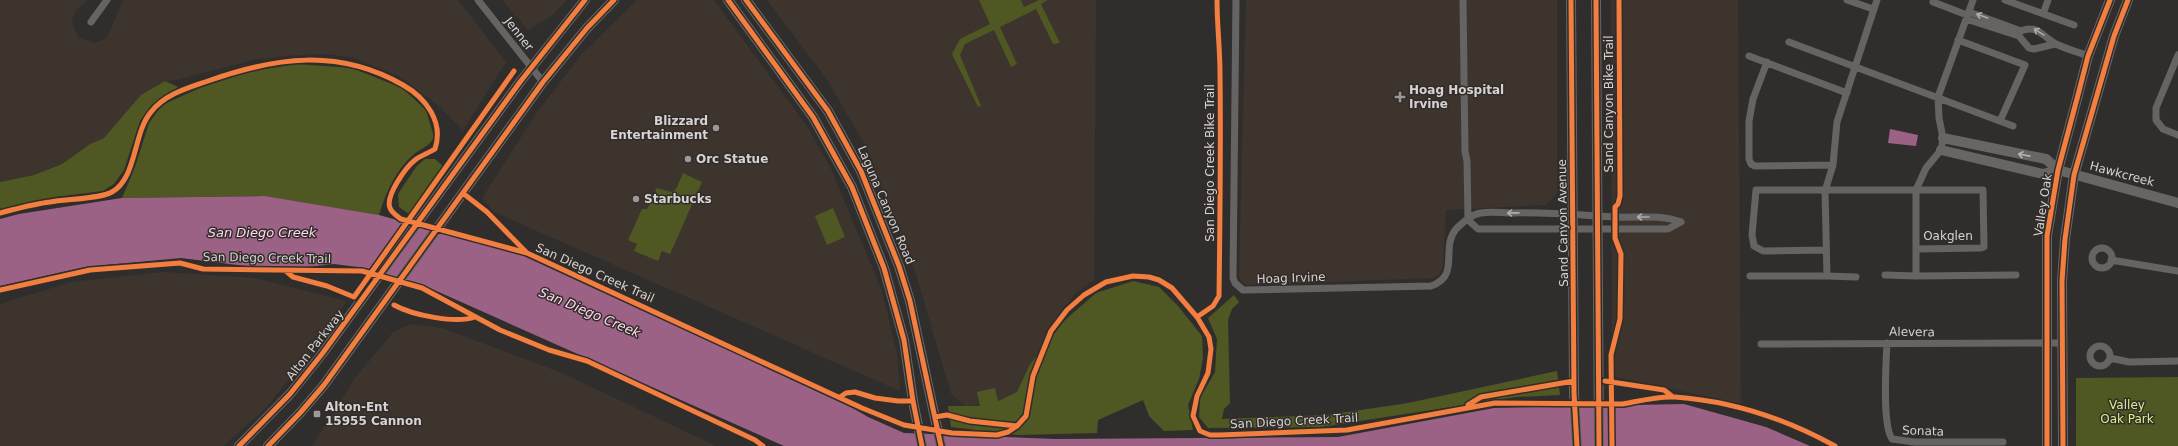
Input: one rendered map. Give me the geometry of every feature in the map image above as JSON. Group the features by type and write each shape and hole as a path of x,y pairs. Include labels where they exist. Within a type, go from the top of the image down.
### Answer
{"main road":[{"name":"Alton Parkway","path":"239,446 297,386 531,67 586,0"},
{"path":"268,446 300,413 324,385 443,223 543,82 588,28 614,0"},
{"name":"Laguna Canyon Road","path":"728,0 813,116 847,177 888,282 904,340 916,421 922,446"},
{"name":"Laguna Canyon Road","path":"746,0 828,111 861,171 899,266 910,301 941,446"},
{"name":"Sand Canyon Avenue","path":"1571,0 1570,100 1574,227 1574,393 1577,446"},
{"path":"1596,0 1599,446"},
{"name":"Valley Oak","path":"2047,446 2047,236 2058,170 2088,56 2110,0"},
{"path":"2063,446 2062,281 2065,239 2074,175 2114,36 2128,0"},
{"path":"1943,138 2046,159 2058,170"},
{"path":"1989,162 1993,149"},
{"path":"1941,150 2043,174 2058,170"},
{"name":"Hawkcreek","path":"2058,170 2178,203"}],"street":[{"path":"92,22 107,0"},
{"name":"Jenner","path":"478,0 543,82"},
{"name":"Hoag Irvine","path":"1236,0 1233,278 1238,286 1248,290 1431,286 1439,283 1445,277 1448,269 1450,241 1456,230 1468,220 1480,213 1546,212 1598,216 1668,217 1681,222 1668,229 1574,227 1478,229 1468,220"},
{"path":"1463,0 1464,152 1467,161 1468,220"},
{"path":"1847,0 1873,9"},
{"path":"1827,276 1825,191 1833,164 1836,122 1877,0"},
{"path":"1941,150 1943,138 1939,118 1938,97 1973,0"},
{"path":"2006,0 2074,25"},
{"path":"2043,14 2048,0"},
{"path":"1933,2 2020,33 2029,48 2034,49 2055,44"},
{"path":"2020,33 2028,28 2034,28 2055,44 2088,56"},
{"path":"1958,40 2025,65 2000,121"},
{"path":"1788,42 2013,126"},
{"path":"2178,55 2156,108 2156,120 2163,129 2178,135"},
{"path":"1749,56 1846,92"},
{"path":"1766,62 1753,99 1749,121 1749,159 1751,164 1754,166 1833,164"},
{"name":"Oakglen","path":"1826,250 1763,251 1754,246 1752,235 1756,190 1825,191 1916,190 1983,190 1984,247 1917,249 1916,190 1926,168 1941,150"},
{"path":"1916,276 1917,249"},
{"path":"2111,260 2178,271"},
{"path":"1884,275 1916,276 2016,274"},
{"path":"1750,276 1856,276"},
{"name":"Alevera","path":"1760,344 2063,342"},
{"name":"Sonata","path":"1887,343 1887,418 1889,434 1892,439 1920,442 2003,442"},
{"path":"2110,358 2129,362 2178,361"}],"shaded area":[{"path":"0,0 88,0 75,11 72,21 79,38 95,43 107,38 123,0 458,0 506,62 463,130 435,103 399,76 351,57 323,54 284,56 253,60 176,80 165,81 104,138 90,144 62,164 34,175 0,182"},
{"path":"502,0 567,0 550,17 528,30"},
{"name":"Blizzard Entertainment","path":"637,0 714,0 809,129 831,169 882,291 897,354 900,391 494,212 482,198 538,111 581,55"},
{"path":"767,0 1096,0 1094,280 1076,293 1059,314 1017,392 988,405 965,406 951,394 916,274 868,150 826,78"},
{"name":"Hoag Hospital Irvine","path":"1246,0 1557,0 1557,193 1546,205 1446,210 1443,266 1439,275 1433,278 1248,285 1242,282 1239,276"},
{"path":"1611,0 1738,0 1741,404 1612,376"},
{"path":"163,272 254,278 347,301 308,356 264,410 223,446 0,446 0,304 72,282"},
{"path":"411,324 442,328 562,373 716,446 312,446 355,378 394,331"}],"green space":[{"path":"979,0 1021,0 1024,7 1039,0 1048,0 1041,4 1060,43 1053,44 1036,9 1000,27 1017,64 1011,67 994,30 965,44 960,55 981,106 978,107 952,54 960,39 990,24"},
{"path":"297,64 352,68 402,88 426,110 434,137 427,146 416,152 407,161 396,175 384,199 379,215 265,196 122,198 135,167 149,123 162,105 202,87 252,71"},
{"path":"165,81 178,87 152,105 140,121 124,170 114,184 103,191 54,197 0,209 0,182 34,175 62,164 90,144 104,138 141,95"},
{"path":"425,159 435,159 443,166 409,214 399,207 398,194 416,167"},
{"path":"683,173 702,182 670,254 662,251 658,261 634,251 637,244 628,240 642,209 647,209 655,196 656,188 672,192 676,189"},
{"path":"833,208 845,237 827,245 815,216"},
{"path":"1133,281 1159,287 1178,306 1202,336 1203,358 1199,379 1188,405 1193,430 1164,431 1149,416 1143,400 1098,420 1097,433 1018,435 951,427 948,406 980,406 977,392 995,388 998,401 1017,392 1029,366 1065,320 1096,293"},
{"path":"1234,295 1239,302 1232,309 1228,320 1230,403 1224,409 1222,419 1327,415 1408,403 1557,371 1560,395 1516,397 1321,427 1208,428 1199,417 1200,398 1215,372 1217,339 1208,318"},
{"name":"Valley Oak Park","path":"2178,377 2178,446 2076,446 2076,378"}],"water":[{"path":"1890,129 1918,135 1916,146 1888,143"},
{"name":"San Diego Creek","path":"265,196 379,215 522,255 844,403 868,417 904,433 1056,439 1338,437 1494,408 1684,404 1766,427 1810,446 784,446 432,289 366,268 334,264 279,270 181,258 85,267 0,286 0,219 19,214 122,198"}],"cycle path":[{"path":"239,446 290,394 322,354 520,82 585,0"},
{"path":"268,446 300,413 324,385 543,82 587,28 614,0"},
{"path":"728,0 813,117 852,187 884,268 904,340 913,401 922,446"},
{"path":"746,0 828,111 861,171 899,266 910,301 941,446"},
{"name":"San Diego Creek Bike Trail","path":"1197,317 1213,306 1219,296 1220,64 1217,0"},
{"path":"1571,0 1574,393 1577,446"},
{"name":"Sand Canyon Bike Trail","path":"1596,0 1599,446"},
{"name":"Sand Canyon Bike Trail","path":"1612,446 1611,355 1620,319 1621,254 1615,238 1615,207 1618,204 1620,196 1619,0"},
{"path":"2047,446 2047,236 2058,170 2088,56 2110,0"},
{"path":"2063,446 2062,281 2065,239 2074,175 2114,36 2128,0"},
{"name":"San Diego Creek Trail","path":"0,213 37,204 99,196 112,192 126,177 131,166 145,121 157,106 177,92 258,66 307,60 331,61 355,65 379,73 403,85 411,90 426,104 435,120 437,129 435,149 415,160 402,175 393,189 389,203 390,208 393,213 401,219 527,253 862,408 904,425 952,433 997,435 1008,432 1017,426 1026,416 1033,376 1051,331 1067,310 1084,295 1106,282 1133,276 1149,277 1159,280 1172,288 1197,317 1209,337 1211,349 1208,373 1197,396 1193,416 1200,431 1210,435 1347,430 1495,403 1623,404 1655,398 1675,397 1717,403 1758,413 1816,436 1835,446"},
{"name":"San Diego Creek Trail","path":"286,271 293,277 327,286 354,297 514,71"},
{"name":"San Diego Creek Trail","path":"464,194 487,212 527,253"},
{"name":"San Diego Creek Trail","path":"0,290 90,270 180,263 203,269 362,271 422,288 500,330 549,350 587,361 755,440 763,446"},
{"path":"394,305 423,315 446,319 467,319 475,317"},
{"path":"1468,405 1481,397 1574,381"},
{"path":"1605,381 1664,390 1673,397"},
{"path":"840,397 846,393 855,392 875,398 913,401"},
{"path":"935,417 947,415 970,421 1017,426"}],"place":[{"name":"Hoag Hospital Irvine","path":"1400,97"},
{"name":"Blizzard Entertainment","path":"716,128"},
{"name":"Orc Statue","path":"688,159"},
{"name":"Starbucks","path":"636,199"},
{"name":"Alton-Ent 15955 Cannon","path":"317,414"}]}
